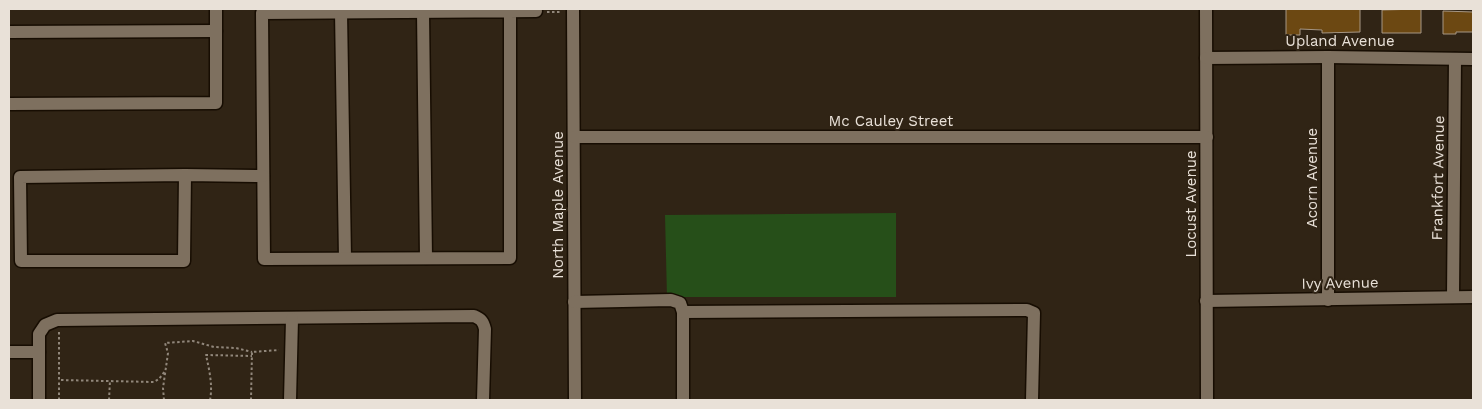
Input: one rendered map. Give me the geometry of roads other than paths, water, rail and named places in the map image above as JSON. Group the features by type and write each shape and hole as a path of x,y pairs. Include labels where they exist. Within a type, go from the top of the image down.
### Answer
{"street":[{"path":"9,104 216,103 216,9"},
{"name":"Locust Avenue","path":"1206,9 1207,400"},
{"name":"North Maple Avenue","path":"569,10 574,137 574,400"},
{"path":"510,12 510,258 264,259 262,13 295,11 536,11"},
{"path":"341,12 345,258"},
{"path":"423,12 426,258"},
{"path":"9,32 216,30"},
{"name":"Acorn Avenue","path":"1328,57 1328,300"},
{"name":"Upland Avenue","path":"1206,58 1473,59"},
{"name":"Frankfort Avenue","path":"1453,297 1455,59"},
{"name":"Mc Cauley Street","path":"574,137 1207,137"},
{"path":"185,175 184,261 20,261 14,241 20,177 185,175 263,176"},
{"name":"Ivy Avenue","path":"1206,302 1473,297"},
{"path":"574,302 675,301 680,303 683,312 683,400"},
{"path":"683,312 1027,310 1034,313 1032,400"},
{"path":"39,400 40,334 44,325 59,320 474,316 480,318 485,329 483,400"},
{"path":"290,400 292,319"},
{"path":"9,352 39,352"}]}
